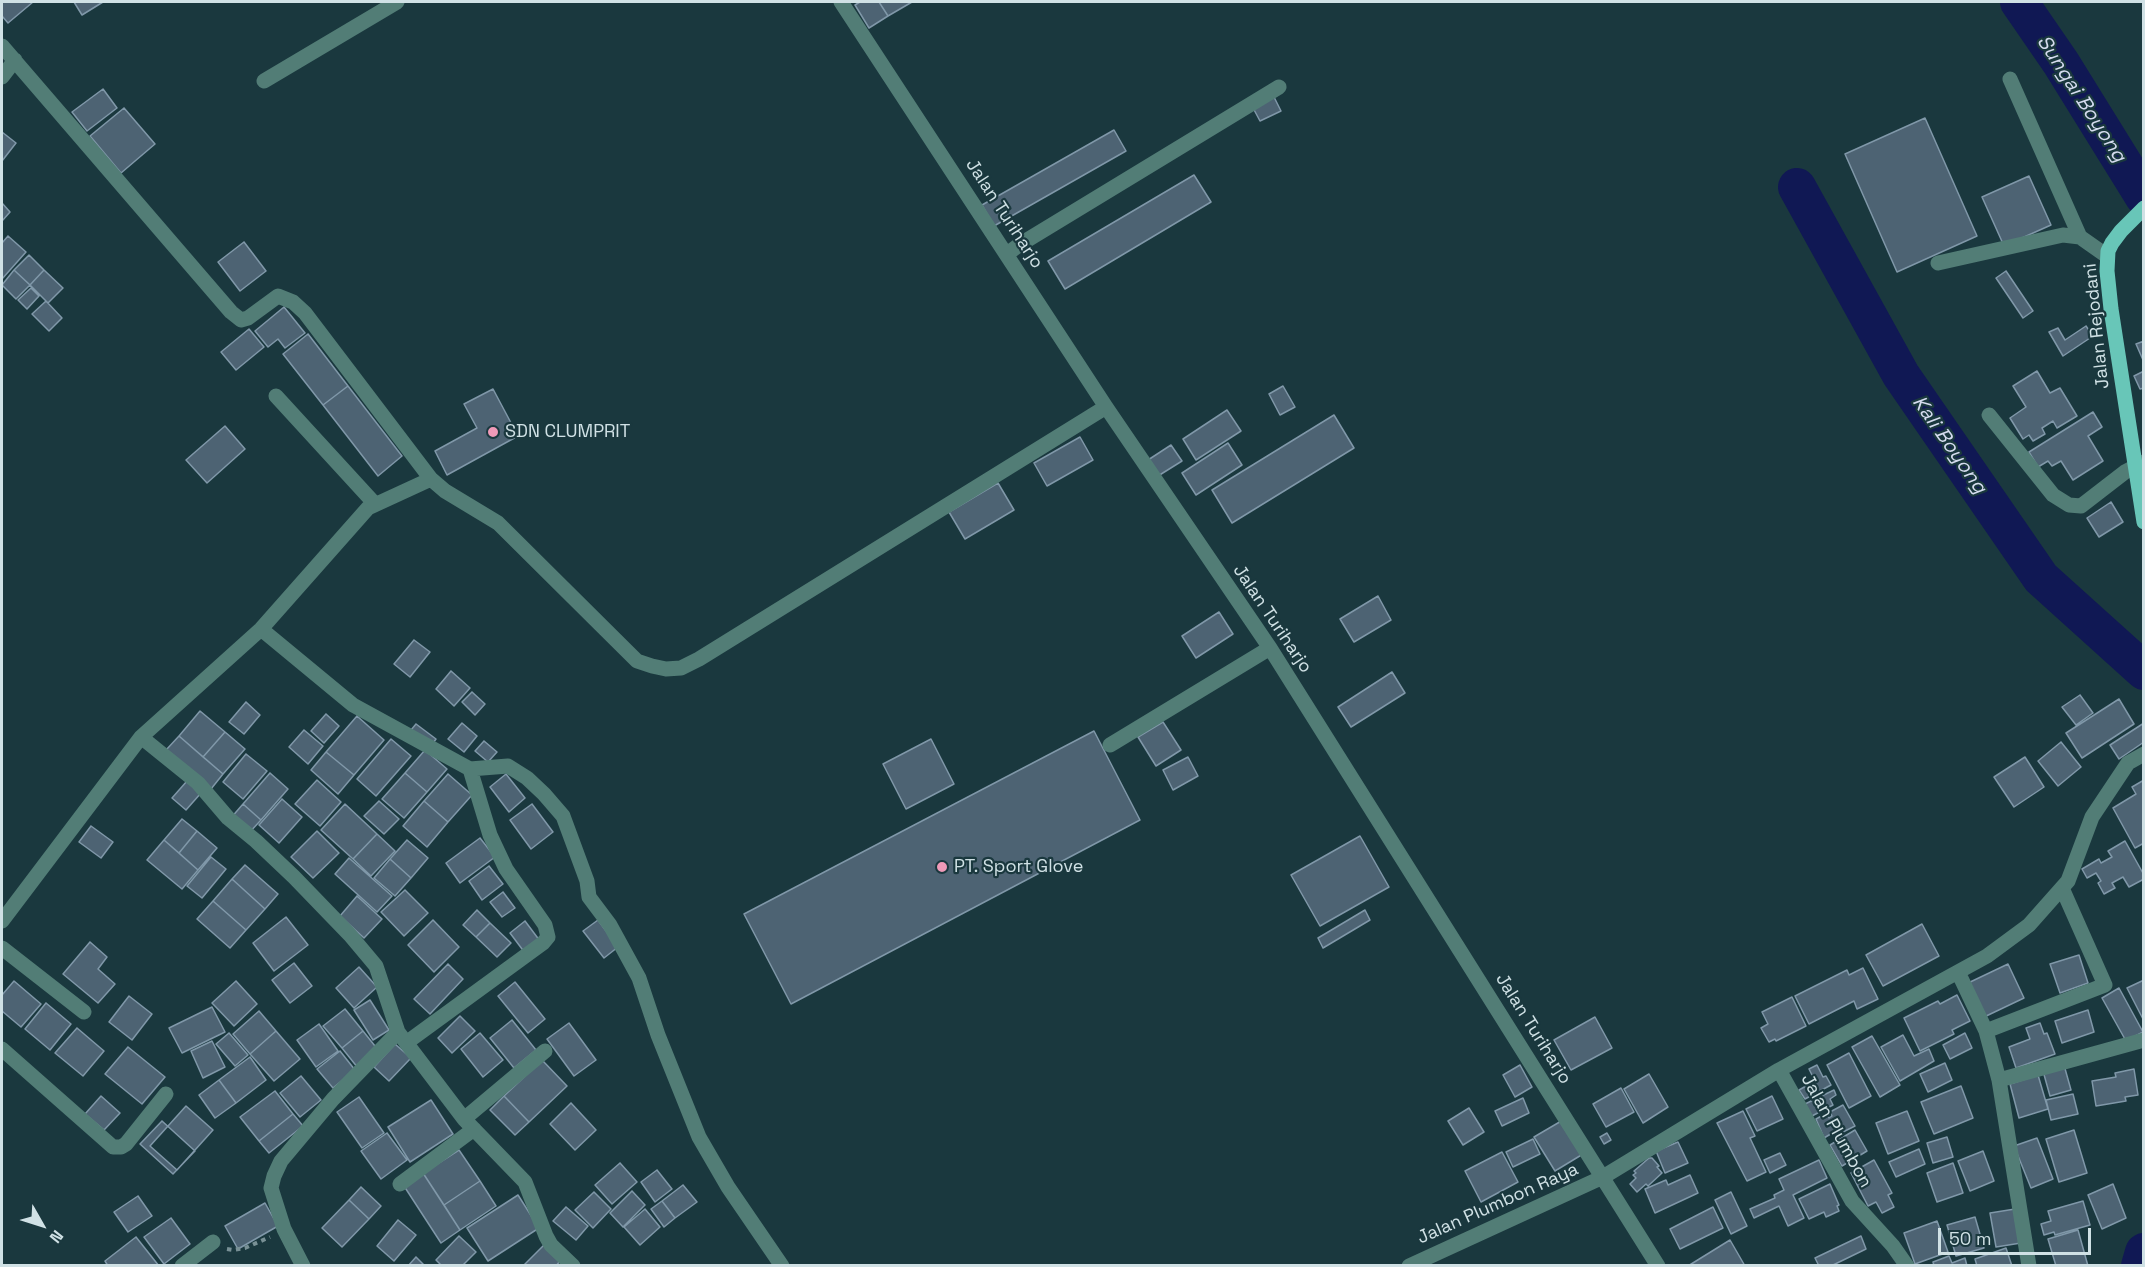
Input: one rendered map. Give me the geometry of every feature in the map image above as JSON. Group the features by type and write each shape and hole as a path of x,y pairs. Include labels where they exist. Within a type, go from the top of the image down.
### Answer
{"main road":[{"name":"Jalan Rejodani","path":"2144,208 2121,231 2112,243 2107,256 2111,309 2140,464 2144,522"}],"street":[{"path":"264,81 397,2"},
{"name":"Jalan Turiharjo","path":"842,2 1106,407 1270,648 1658,1266"},
{"path":"2,46 236,316 241,320 248,318 278,296 293,302 305,313 431,479 445,491 498,523 637,661 666,669 681,668 699,659 1106,407"},
{"path":"2,77 15,60"},
{"path":"2010,80 2080,237"},
{"path":"1007,255 1019,245 1279,87"},
{"path":"1938,263 2063,235 2080,237 2107,256"},
{"path":"276,396 375,504"},
{"path":"1989,415 2053,495 2069,506 2081,506 2125,472 2140,464"},
{"path":"2,921 141,737 261,629 368,508 431,479"},
{"path":"261,629 352,705 470,769 508,766 536,786 563,816 587,881 590,897 610,925 639,978 658,1035 699,1137 728,1187 782,1266"},
{"path":"1110,745 1270,648"},
{"path":"141,737 198,783 228,818 256,841 350,935 376,966 402,1037 469,1124 525,1182 551,1245 573,1266"},
{"name":"Jalan Plumbon Raya","path":"1409,1266 1603,1177 1779,1070 1987,956 2029,925 2068,881 2092,817 2128,763 2144,754"},
{"path":"303,1266 284,1229 271,1188 281,1161 333,1099 402,1037 543,944 548,936 545,925 506,868 490,836 470,769"},
{"path":"1986,1031 2105,985 2062,888"},
{"path":"2,948 84,1012"},
{"path":"1958,972 1986,1031 1999,1080 2029,1266"},
{"path":"1999,1080 2144,1040"},
{"path":"2,1049 113,1147 126,1144 166,1094"},
{"path":"400,1184 469,1124 545,1051"},
{"name":"Jalan Plumbon","path":"1779,1070 1852,1201 1893,1246 1907,1266"},
{"path":"182,1266 213,1242"}],"path":[{"path":"213,1242 223,1248 233,1250 264,1241 284,1229"}],"building":[{"path":"2,2 33,2 8,23 2,16"},
{"path":"74,2 103,2 82,15"},
{"path":"860,2 879,2 888,16 869,28 855,5"},
{"path":"879,2 912,2 888,16"},
{"path":"103,89 117,108 87,131 72,112"},
{"path":"1273,95 1281,111 1260,121 1252,106"},
{"path":"124,108 155,144 121,173 90,136"},
{"path":"1925,118 1977,236 1897,272 1845,154"},
{"path":"1114,130 1126,151 994,226 982,205"},
{"path":"2,132 16,143 2,161"},
{"path":"1194,175 1211,202 1065,289 1048,261"},
{"path":"2029,176 2051,225 2004,246 1982,197"},
{"path":"2,203 10,212 2,221"},
{"path":"8,236 26,252 2,279 2,243"},
{"path":"244,242 266,271 240,291 218,262"},
{"path":"29,255 44,270 30,285 14,270"},
{"path":"14,270 30,285 16,299 2,285"},
{"path":"44,270 63,288 48,303 30,285"},
{"path":"2006,271 2033,311 2023,318 1996,278"},
{"path":"31,288 39,296 27,309 18,300"},
{"path":"46,301 62,318 49,331 32,314"},
{"path":"284,307 305,333 285,348 278,339 268,347 255,331"},
{"path":"2086,326 2093,336 2063,356 2049,332 2058,328 2065,340"},
{"path":"249,329 264,347 236,370 221,352"},
{"path":"308,334 348,386 323,405 283,354"},
{"path":"2144,341 2144,360 2143,360 2136,344"},
{"path":"2037,371 2050,393 2060,388 2077,416 2057,428 2053,421 2042,428 2045,434 2033,441 2029,435 2023,439 2010,418 2026,407 2013,386"},
{"path":"2144,371 2144,388 2140,389 2134,376"},
{"path":"348,386 402,456 378,476 323,405"},
{"path":"1283,386 1295,407 1280,415 1269,394"},
{"name":"SDN CLUMPRIT","path":"493,389 518,436 447,475 435,451 477,428 464,404"},
{"path":"1227,410 1241,431 1196,460 1183,439"},
{"path":"2093,412 2102,427 2088,436 2103,461 2073,480 2061,461 2052,466 2048,461 2038,467 2029,452"},
{"path":"1334,415 1354,448 1232,523 1212,490"},
{"path":"225,426 245,449 207,483 186,460"},
{"path":"1080,437 1093,460 1047,486 1034,463"},
{"path":"1228,443 1242,465 1196,495 1182,473"},
{"path":"1171,445 1182,461 1158,476 1148,460"},
{"path":"998,483 1014,510 965,539 949,512"},
{"path":"2111,502 2123,522 2099,537 2087,518"},
{"path":"1378,596 1391,620 1354,642 1340,619"},
{"path":"1219,612 1233,634 1196,658 1182,636"},
{"path":"414,640 430,652 410,677 394,664"},
{"path":"451,671 470,688 454,706 436,689"},
{"path":"1392,672 1405,693 1351,727 1338,707"},
{"path":"472,692 485,704 475,715 462,702"},
{"path":"2080,695 2093,713 2076,725 2062,707"},
{"path":"2119,699 2134,724 2082,758 2066,733"},
{"path":"246,702 260,715 244,734 229,722"},
{"path":"200,711 225,732 203,757 179,736"},
{"path":"326,714 339,726 324,743 311,731"},
{"path":"357,716 384,740 354,775 326,752"},
{"path":"1163,722 1181,750 1156,766 1138,737"},
{"path":"462,723 477,736 464,752 448,739"},
{"path":"2144,723 2144,742 2119,759 2110,745"},
{"path":"416,724 436,739 431,746 411,730"},
{"path":"304,730 323,746 308,764 289,747"},
{"name":"PT. Sport Glove","path":"1094,731 1140,820 791,1004 744,914"},
{"path":"225,732 245,749 223,774 203,757"},
{"path":"179,736 223,774 211,789 166,750"},
{"path":"391,739 411,756 376,796 357,779"},
{"path":"931,739 954,784 906,809 883,764"},
{"path":"484,741 497,752 488,762 475,751"},
{"path":"2061,742 2081,767 2058,786 2038,761"},
{"path":"425,750 447,769 427,792 405,773"},
{"path":"326,752 354,775 338,794 311,770"},
{"path":"246,754 267,771 243,799 223,782"},
{"path":"1188,757 1198,776 1173,790 1163,770"},
{"path":"2025,757 2044,787 2014,807 1994,777"},
{"path":"270,773 288,789 261,820 243,804"},
{"path":"405,773 427,792 404,818 382,799"},
{"path":"448,774 472,795 448,822 424,801"},
{"path":"506,774 525,798 509,812 490,787"},
{"path":"317,780 341,802 320,826 295,804"},
{"path":"2144,780 2144,843 2135,848 2113,808 2136,794 2132,787"},
{"path":"187,781 201,793 186,810 172,798"},
{"path":"282,799 302,817 279,843 259,825"},
{"path":"379,801 399,819 384,834 364,816"},
{"path":"424,801 448,822 427,847 403,826"},
{"path":"243,804 261,820 248,834 230,819"},
{"path":"345,804 377,834 353,859 321,830"},
{"path":"532,804 553,832 531,849 510,820"},
{"path":"182,819 197,831 179,853 164,840"},
{"path":"91,826 113,842 101,858 79,842"},
{"path":"197,831 217,848 198,870 179,853"},
{"path":"317,831 339,853 313,878 291,857"},
{"path":"377,834 395,851 371,876 353,859"},
{"path":"1360,836 1389,887 1320,926 1291,875"},
{"path":"480,838 495,857 460,883 446,863"},
{"path":"164,840 198,870 182,889 147,860"},
{"path":"407,840 428,858 411,878 390,859"},
{"path":"2125,841 2144,879 2129,887 2123,877 2112,883 2115,888 2104,894 2098,883 2101,881 2096,873 2087,878 2082,869 2099,859 2101,863 2112,857 2108,851"},
{"path":"211,857 226,869 202,898 187,886"},
{"path":"349,858 392,896 377,912 335,874"},
{"path":"390,859 411,878 395,896 374,878"},
{"path":"245,865 278,894 265,909 232,879"},
{"path":"489,866 503,884 482,900 469,881"},
{"path":"232,879 265,909 246,930 213,901"},
{"path":"405,890 428,913 404,936 381,912"},
{"path":"503,892 515,908 502,917 490,902"},
{"path":"357,896 382,919 364,938 340,916"},
{"path":"213,901 246,930 230,948 197,919"},
{"path":"477,910 490,923 476,937 463,925"},
{"path":"1365,910 1370,920 1323,948 1318,938"},
{"path":"286,917 308,945 274,971 253,943"},
{"path":"433,920 459,947 434,972 408,945"},
{"path":"598,920 618,947 604,958 583,931"},
{"path":"525,921 540,941 525,953 510,933"},
{"path":"490,923 511,943 497,957 476,937"},
{"path":"1922,924 1939,956 1883,986 1866,955"},
{"path":"90,942 107,957 98,969 115,984 98,1003 63,974"},
{"path":"2079,955 2088,983 2060,993 2050,964"},
{"path":"294,963 312,986 290,1003 272,980"},
{"path":"448,964 463,979 430,1014 414,999"},
{"path":"2008,964 2024,998 1982,1018 1966,984"},
{"path":"359,967 377,987 354,1008 336,988"},
{"path":"1863,968 1878,999 1857,1009 1854,1001 1809,1024 1795,996 1847,970 1849,975"},
{"path":"2144,980 2144,1021 2127,988"},
{"path":"14,981 41,1004 21,1027 2,1011 2,995"},
{"path":"236,981 257,1004 234,1026 212,1003"},
{"path":"515,982 545,1019 528,1033 498,996"},
{"path":"2119,988 2143,1032 2126,1041 2102,998"},
{"path":"1957,995 1970,1021 1952,1030 1954,1034 1920,1051 1904,1018 1938,1001 1940,1004"},
{"path":"129,996 152,1014 132,1040 109,1022"},
{"path":"1792,997 1806,1026 1776,1041 1775,1039 1769,1042 1761,1028 1768,1024 1762,1012"},
{"path":"370,1000 389,1030 373,1040 354,1010"},
{"path":"46,1003 71,1024 50,1050 25,1029"},
{"path":"212,1007 225,1032 182,1053 169,1028"},
{"path":"345,1009 363,1031 342,1048 323,1026"},
{"path":"2088,1010 2094,1032 2062,1043 2055,1021"},
{"path":"259,1011 276,1031 250,1054 233,1034"},
{"path":"460,1016 475,1031 452,1053 438,1038"},
{"path":"1595,1017 1612,1048 1571,1070 1554,1040"},
{"path":"512,1020 536,1050 514,1068 490,1038"},
{"path":"569,1023 596,1060 574,1076 547,1039"},
{"path":"2040,1023 2044,1034 2047,1033 2055,1054 2016,1068 2009,1047 2030,1039 2026,1028"},
{"path":"319,1024 338,1051 316,1067 297,1040"},
{"path":"77,1028 104,1051 83,1076 55,1053"},
{"path":"276,1031 300,1059 274,1081 250,1054"},
{"path":"363,1031 379,1051 358,1068 342,1048"},
{"path":"229,1033 248,1055 235,1066 216,1044"},
{"path":"480,1033 503,1060 483,1077 461,1049"},
{"path":"1965,1033 1972,1048 1950,1059 1943,1045"},
{"path":"1903,1035 1914,1056 1929,1049 1934,1061 1900,1081 1881,1047"},
{"path":"1872,1036 1900,1085 1880,1097 1852,1047"},
{"path":"212,1041 225,1067 203,1078 191,1051"},
{"path":"395,1044 411,1058 389,1081 374,1067"},
{"path":"128,1047 165,1077 142,1104 105,1074"},
{"path":"340,1051 355,1070 333,1088 317,1069"},
{"path":"1849,1053 1871,1096 1849,1108 1827,1065"},
{"path":"250,1057 266,1080 236,1103 219,1080"},
{"path":"542,1060 567,1086 529,1122 504,1096"},
{"path":"1945,1063 1952,1080 1928,1092 1920,1074"},
{"path":"1520,1065 1532,1087 1515,1097 1503,1075"},
{"path":"1817,1065 1823,1077 1826,1076 1831,1085 1805,1099 1799,1090 1815,1081 1809,1069"},
{"path":"2064,1065 2071,1090 2050,1096 2043,1071"},
{"path":"2134,1069 2138,1095 2125,1097 2126,1101 2096,1106 2092,1081 2116,1077 2115,1073"},
{"path":"1649,1074 1668,1107 1643,1123 1624,1089"},
{"path":"2038,1075 2048,1109 2019,1118 2010,1084"},
{"path":"301,1076 321,1100 300,1117 280,1093"},
{"path":"219,1080 236,1103 215,1118 199,1095"},
{"path":"1961,1086 1973,1118 1934,1134 1921,1102"},
{"path":"1621,1088 1634,1112 1606,1127 1593,1104"},
{"path":"1834,1090 1836,1095 1830,1099 1833,1105 1810,1117 1803,1105"},
{"path":"275,1091 293,1114 259,1141 240,1117"},
{"path":"2073,1094 2078,1114 2051,1120 2046,1100"},
{"path":"101,1096 120,1113 104,1130 85,1114"},
{"path":"504,1096 529,1122 515,1135 490,1110"},
{"path":"1772,1096 1783,1119 1757,1131 1746,1109"},
{"path":"359,1097 384,1133 362,1148 337,1112"},
{"path":"1523,1098 1529,1113 1502,1126 1495,1111"},
{"path":"431,1100 453,1134 410,1162 388,1127"},
{"path":"571,1103 596,1130 575,1150 550,1124"},
{"path":"1843,1105 1855,1126 1841,1133 1839,1129 1824,1138 1816,1119 1827,1113 1829,1118 1832,1116 1830,1112"},
{"path":"186,1106 213,1130 177,1170 150,1146"},
{"path":"1469,1108 1484,1132 1463,1145 1448,1121"},
{"path":"1743,1111 1755,1136 1750,1138 1766,1172 1747,1181 1717,1123"},
{"path":"1907,1111 1919,1141 1888,1154 1876,1123"},
{"path":"293,1114 303,1126 269,1153 259,1141"},
{"path":"1563,1120 1583,1154 1555,1171 1534,1137"},
{"path":"162,1121 195,1151 173,1174 140,1144"},
{"path":"1855,1130 1867,1151 1842,1166 1830,1145"},
{"path":"2074,1130 2087,1173 2059,1182 2046,1139"},
{"path":"387,1133 407,1160 381,1179 361,1151"},
{"path":"1607,1133 1611,1140 1604,1144 1600,1137"},
{"path":"1947,1137 1953,1157 1933,1163 1927,1143"},
{"path":"2037,1138 2053,1179 2031,1188 2014,1146"},
{"path":"1533,1139 1540,1154 1513,1167 1506,1152"},
{"path":"1678,1142 1688,1163 1665,1173 1656,1151"},
{"path":"1919,1149 1925,1164 1896,1177 1889,1162"},
{"path":"459,1150 480,1181 444,1205 423,1173"},
{"path":"1983,1151 1994,1181 1970,1191 1958,1161"},
{"path":"1502,1152 1518,1182 1481,1202 1465,1171"},
{"path":"1780,1153 1786,1165 1770,1173 1764,1160"},
{"path":"1652,1158 1659,1166 1657,1167 1662,1173 1648,1186 1646,1184 1637,1192 1630,1184 1636,1178 1633,1175 1636,1173 1634,1171"},
{"path":"1819,1160 1827,1178 1793,1195 1804,1218 1788,1226 1779,1206 1754,1218 1750,1209 1775,1198 1774,1195 1784,1190 1779,1179"},
{"path":"1874,1160 1892,1193 1888,1195 1894,1207 1882,1213 1876,1202 1868,1206 1851,1173"},
{"path":"620,1163 637,1182 612,1204 595,1185"},
{"path":"1953,1163 1963,1193 1937,1202 1927,1173"},
{"path":"657,1170 672,1189 655,1202 641,1182"},
{"path":"423,1173 460,1230 441,1243 404,1186"},
{"path":"1690,1175 1698,1193 1655,1213 1645,1189 1666,1180 1668,1185"},
{"path":"480,1181 496,1206 460,1230 444,1205"},
{"path":"1830,1184 1839,1205 1837,1206 1839,1211 1826,1217 1824,1212 1809,1219 1799,1199"},
{"path":"2113,1184 2126,1218 2102,1229 2088,1195"},
{"path":"683,1185 697,1202 675,1218 662,1201"},
{"path":"361,1187 381,1206 369,1219 349,1200"},
{"path":"632,1191 645,1205 623,1227 610,1213"},
{"path":"594,1192 611,1209 593,1228 575,1210"},
{"path":"1731,1192 1747,1226 1731,1234 1715,1200"},
{"path":"518,1195 539,1228 488,1261 467,1228"},
{"path":"138,1196 152,1216 128,1232 114,1212"},
{"path":"349,1200 369,1219 342,1247 322,1228"},
{"path":"662,1201 675,1218 664,1227 651,1209"},
{"path":"2083,1201 2090,1225 2055,1235 2054,1232 2044,1235 2041,1224 2051,1221 2048,1211"},
{"path":"265,1203 278,1226 238,1249 225,1226"},
{"path":"566,1207 588,1226 576,1240 553,1221"},
{"path":"1713,1207 1723,1228 1680,1249 1670,1229"},
{"path":"645,1209 660,1227 640,1245 624,1227"},
{"path":"2015,1209 2021,1243 1996,1247 1990,1213"},
{"path":"1975,1217 1984,1248 1956,1256 1947,1225"},
{"path":"171,1218 190,1244 164,1264 144,1237"},
{"path":"398,1220 416,1235 394,1261 377,1246"},
{"path":"1937,1221 1948,1252 1915,1264 1904,1233"},
{"path":"2078,1230 2088,1266 2056,1266 2048,1239"},
{"path":"459,1236 476,1252 462,1266 442,1266 436,1260"},
{"path":"1861,1236 1866,1249 1831,1266 1819,1266 1815,1258"},
{"path":"136,1237 159,1266 108,1266 105,1261"},
{"path":"1730,1240 1745,1266 1688,1266"},
{"path":"544,1245 560,1261 556,1266 523,1266"},
{"path":"2006,1248 2012,1266 1977,1266 1975,1259"},
{"path":"1949,1256 1952,1263 1965,1258 1967,1266 1934,1266 1933,1262"},
{"path":"416,1257 425,1266 408,1266"}],"waterway":[{"name":"Sungai Boyong","path":"2019,2 2061,63 2144,197"},
{"name":"Kali Boyong","path":"1797,187 1901,375 2041,578 2144,671"},
{"name":"Kali Boyong","path":"2140,1266 2144,1252"}],"place":[{"name":"SDN CLUMPRIT","path":"493,432"},
{"name":"PT. Sport Glove","path":"942,867"}]}
